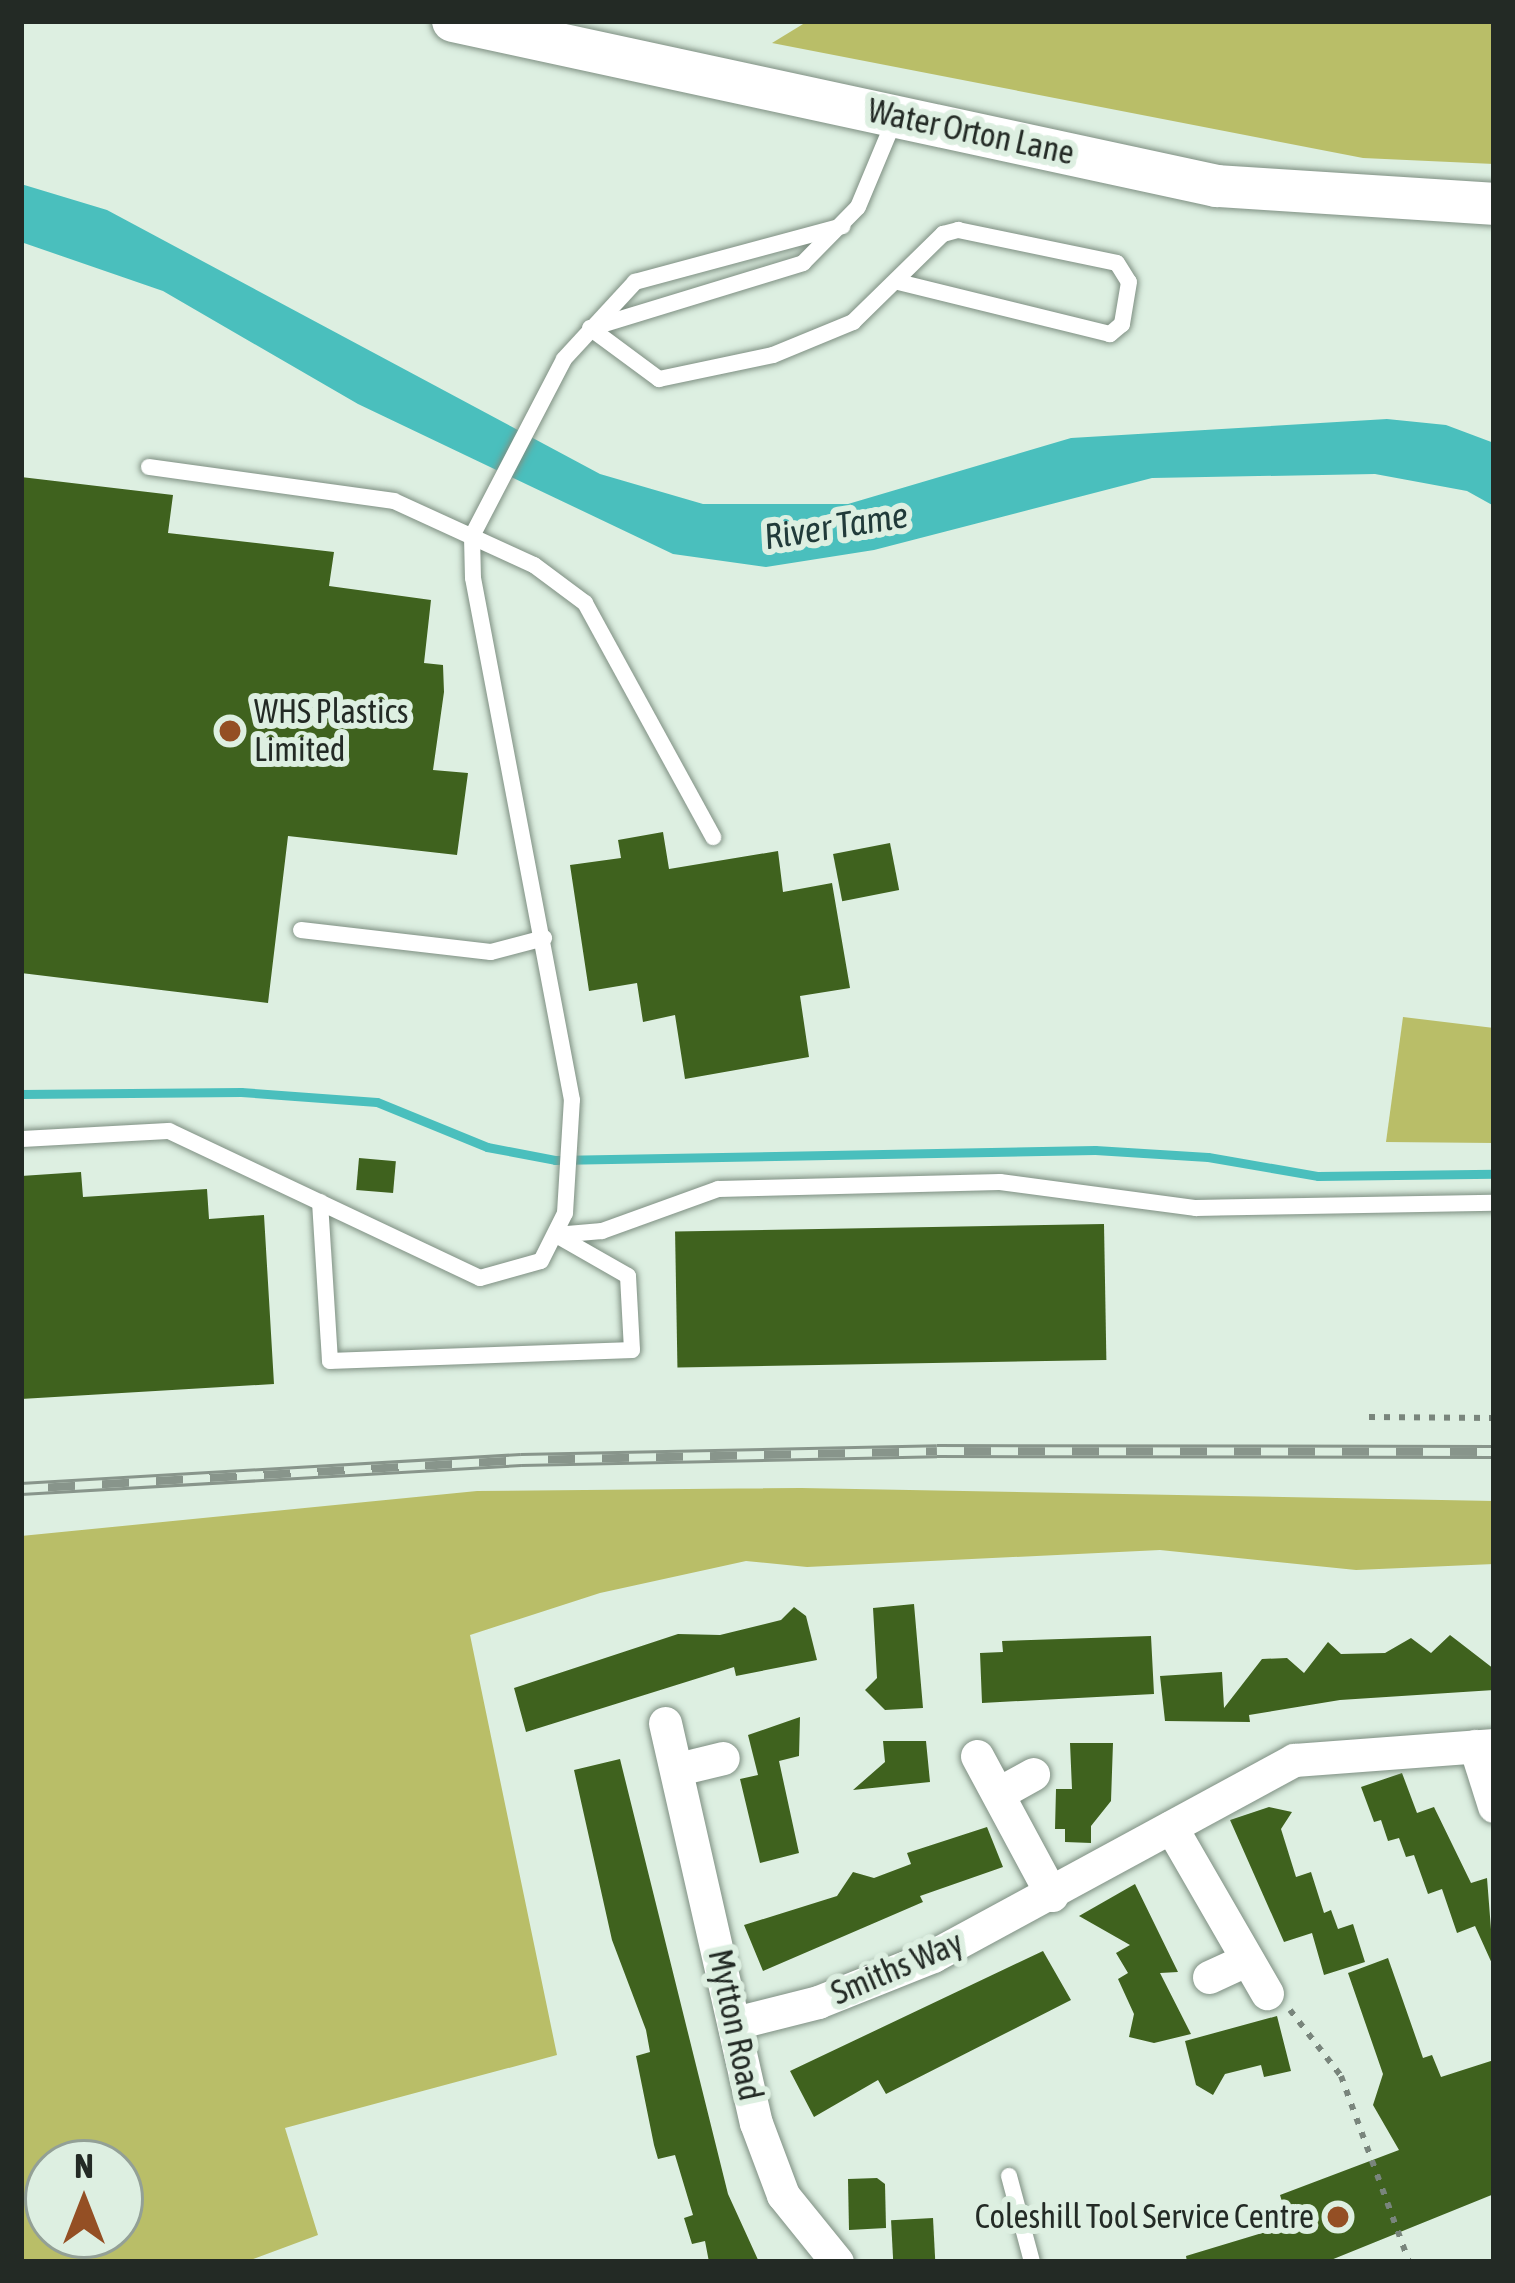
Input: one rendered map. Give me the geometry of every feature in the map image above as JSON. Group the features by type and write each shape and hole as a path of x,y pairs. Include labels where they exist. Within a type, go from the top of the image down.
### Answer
{"street":[{"name":"Water Orton Lane","path":"453,21 1217,186 1494,203"},
{"name":"Mytton Road","path":"665,1723 756,2123 783,2195 837,2262"},
{"name":"Smiths Way","path":"735,2023 818,2002 914,1964 1052,1895 1294,1760 1485,1745 1494,1806"},
{"path":"977,1756 1052,1895"},
{"path":"678,1769 723,1758"},
{"path":"999,1793 1033,1774"},
{"path":"1171,1827 1267,1993"},
{"path":"1209,1977 1246,1960"}],"lane":[{"path":"590,328 803,262 843,226 872,181 896,115"},
{"path":"21,1138 169,1131 480,1278 541,1261 556,1235 571,1172 572,1116 544,938 472,578 472,536 545,396 590,328 635,282 843,226"},
{"path":"590,328 659,379 825,336 899,282 944,234 958,230 1118,263 1129,282 1122,324 1110,334 899,282"},
{"path":"149,467 394,501 534,565 585,603 713,837"},
{"path":"301,930 472,951 544,938"},
{"path":"556,1235 602,1231 693,1195 759,1186 1000,1182 1196,1208 1494,1203"},
{"path":"320,1202 330,1361 632,1350 628,1276 556,1235"},
{"path":"1009,2176 1032,2262"}],"path":[{"path":"1370,1417 1494,1418"},
{"path":"1267,1993 1275,1990 1318,2038 1341,2076 1409,2262"}],"green space":[{"path":"808,21 1494,21 1494,164 1363,158 772,43"},
{"path":"1403,1017 1494,1028 1494,1143 1386,1142"},
{"path":"801,1488 1494,1501 1494,1564 1356,1570 1160,1550 807,1567 746,1561 600,1593 470,1635 557,2055 285,2128 318,2235 245,2262 21,2262 21,1536 477,1491"}],"water":[{"name":"River Tame","path":"21,184 107,210 600,474 703,504 848,504 1071,438 1387,419 1446,425 1494,443 1494,506 1467,491 1375,474 1152,478 874,550 766,567 673,554 358,404 163,291 21,242"}],"building":[{"name":"WHS Plastics Limited","path":"21,477 173,495 168,533 334,552 329,586 431,600 424,663 443,665 444,692 433,770 468,773 457,855 288,836 268,1003 21,973"},
{"path":"663,832 669,869 778,851 783,892 832,883 850,988 800,996 809,1057 685,1079 675,1015 643,1022 637,983 589,991 570,865 621,858 618,840"},
{"path":"890,843 899,890 842,901 833,854"},
{"path":"359,1158 396,1161 393,1193 356,1190"},
{"path":"81,1172 83,1197 207,1189 209,1219 264,1215 274,1384 21,1399 21,1176"},
{"path":"1104,1224 1106,1360 677,1367 675,1231"},
{"path":"914,1604 923,1708 885,1710 865,1690 877,1678 873,1608"},
{"path":"794,1607 806,1616 817,1660 736,1676 734,1667 526,1732 514,1688 678,1634 720,1635 781,1620"},
{"path":"1450,1635 1494,1669 1494,1690 1340,1700 1249,1715 1250,1722 1165,1721 1160,1676 1222,1672 1224,1708 1262,1659 1287,1658 1304,1673 1328,1642 1341,1654 1385,1653 1411,1638 1431,1653"},
{"path":"1151,1636 1154,1694 982,1703 980,1653 1003,1652 1002,1641"},
{"path":"800,1717 799,1756 779,1761 799,1853 760,1863 740,1779 758,1775 748,1735"},
{"path":"883,1741 926,1741 930,1782 853,1790 885,1762"},
{"path":"1070,1743 1113,1743 1111,1801 1091,1826 1091,1843 1065,1842 1065,1829 1055,1829 1056,1789 1072,1789"},
{"path":"620,1759 728,2194 759,2262 709,2262 705,2241 692,2244 684,2218 693,2215 675,2155 658,2159 654,2145 636,2056 650,2052 646,2030 612,1940 574,1770"},
{"path":"1402,1773 1417,1813 1434,1807 1471,1883 1487,1878 1494,1968 1475,1926 1457,1933 1442,1889 1428,1894 1414,1855 1406,1857 1399,1838 1388,1841 1381,1820 1374,1822 1361,1787"},
{"path":"1269,1807 1292,1812 1281,1829 1296,1877 1311,1872 1324,1913 1331,1910 1338,1929 1353,1924 1365,1962 1324,1975 1312,1933 1284,1942 1230,1820"},
{"path":"987,1827 1003,1867 920,1896 923,1902 763,1971 744,1925 837,1896 853,1872 874,1878 911,1864 907,1853"},
{"path":"1135,1884 1178,1972 1160,1973 1191,2034 1154,2043 1129,2037 1134,2014 1118,1979 1128,1973 1116,1953 1130,1945 1079,1916"},
{"path":"1043,1951 1071,2000 886,2094 878,2080 814,2117 790,2071"},
{"path":"1388,1958 1423,2058 1432,2055 1441,2077 1494,2060 1494,2194 1326,2262 1187,2262 1186,2256 1289,2225 1280,2195 1399,2150 1373,2105 1383,2074 1348,1973"},
{"path":"1277,2016 1291,2071 1264,2077 1261,2065 1225,2074 1213,2095 1196,2085 1185,2041"},
{"path":"877,2178 885,2184 886,2228 849,2230 848,2179"},
{"path":"933,2218 935,2262 893,2262 891,2220"}],"waterway":[{"path":"21,1094 241,1092 377,1102 487,1147 555,1160 1095,1150 1208,1157 1318,1176 1494,1174"}],"railway":[{"path":"21,1489 521,1460 937,1451 1494,1452"}],"place":[{"name":"WHS Plastics Limited","path":"230,731"},
{"name":"Coleshill Tool Service Centre","path":"1338,2217"}]}
